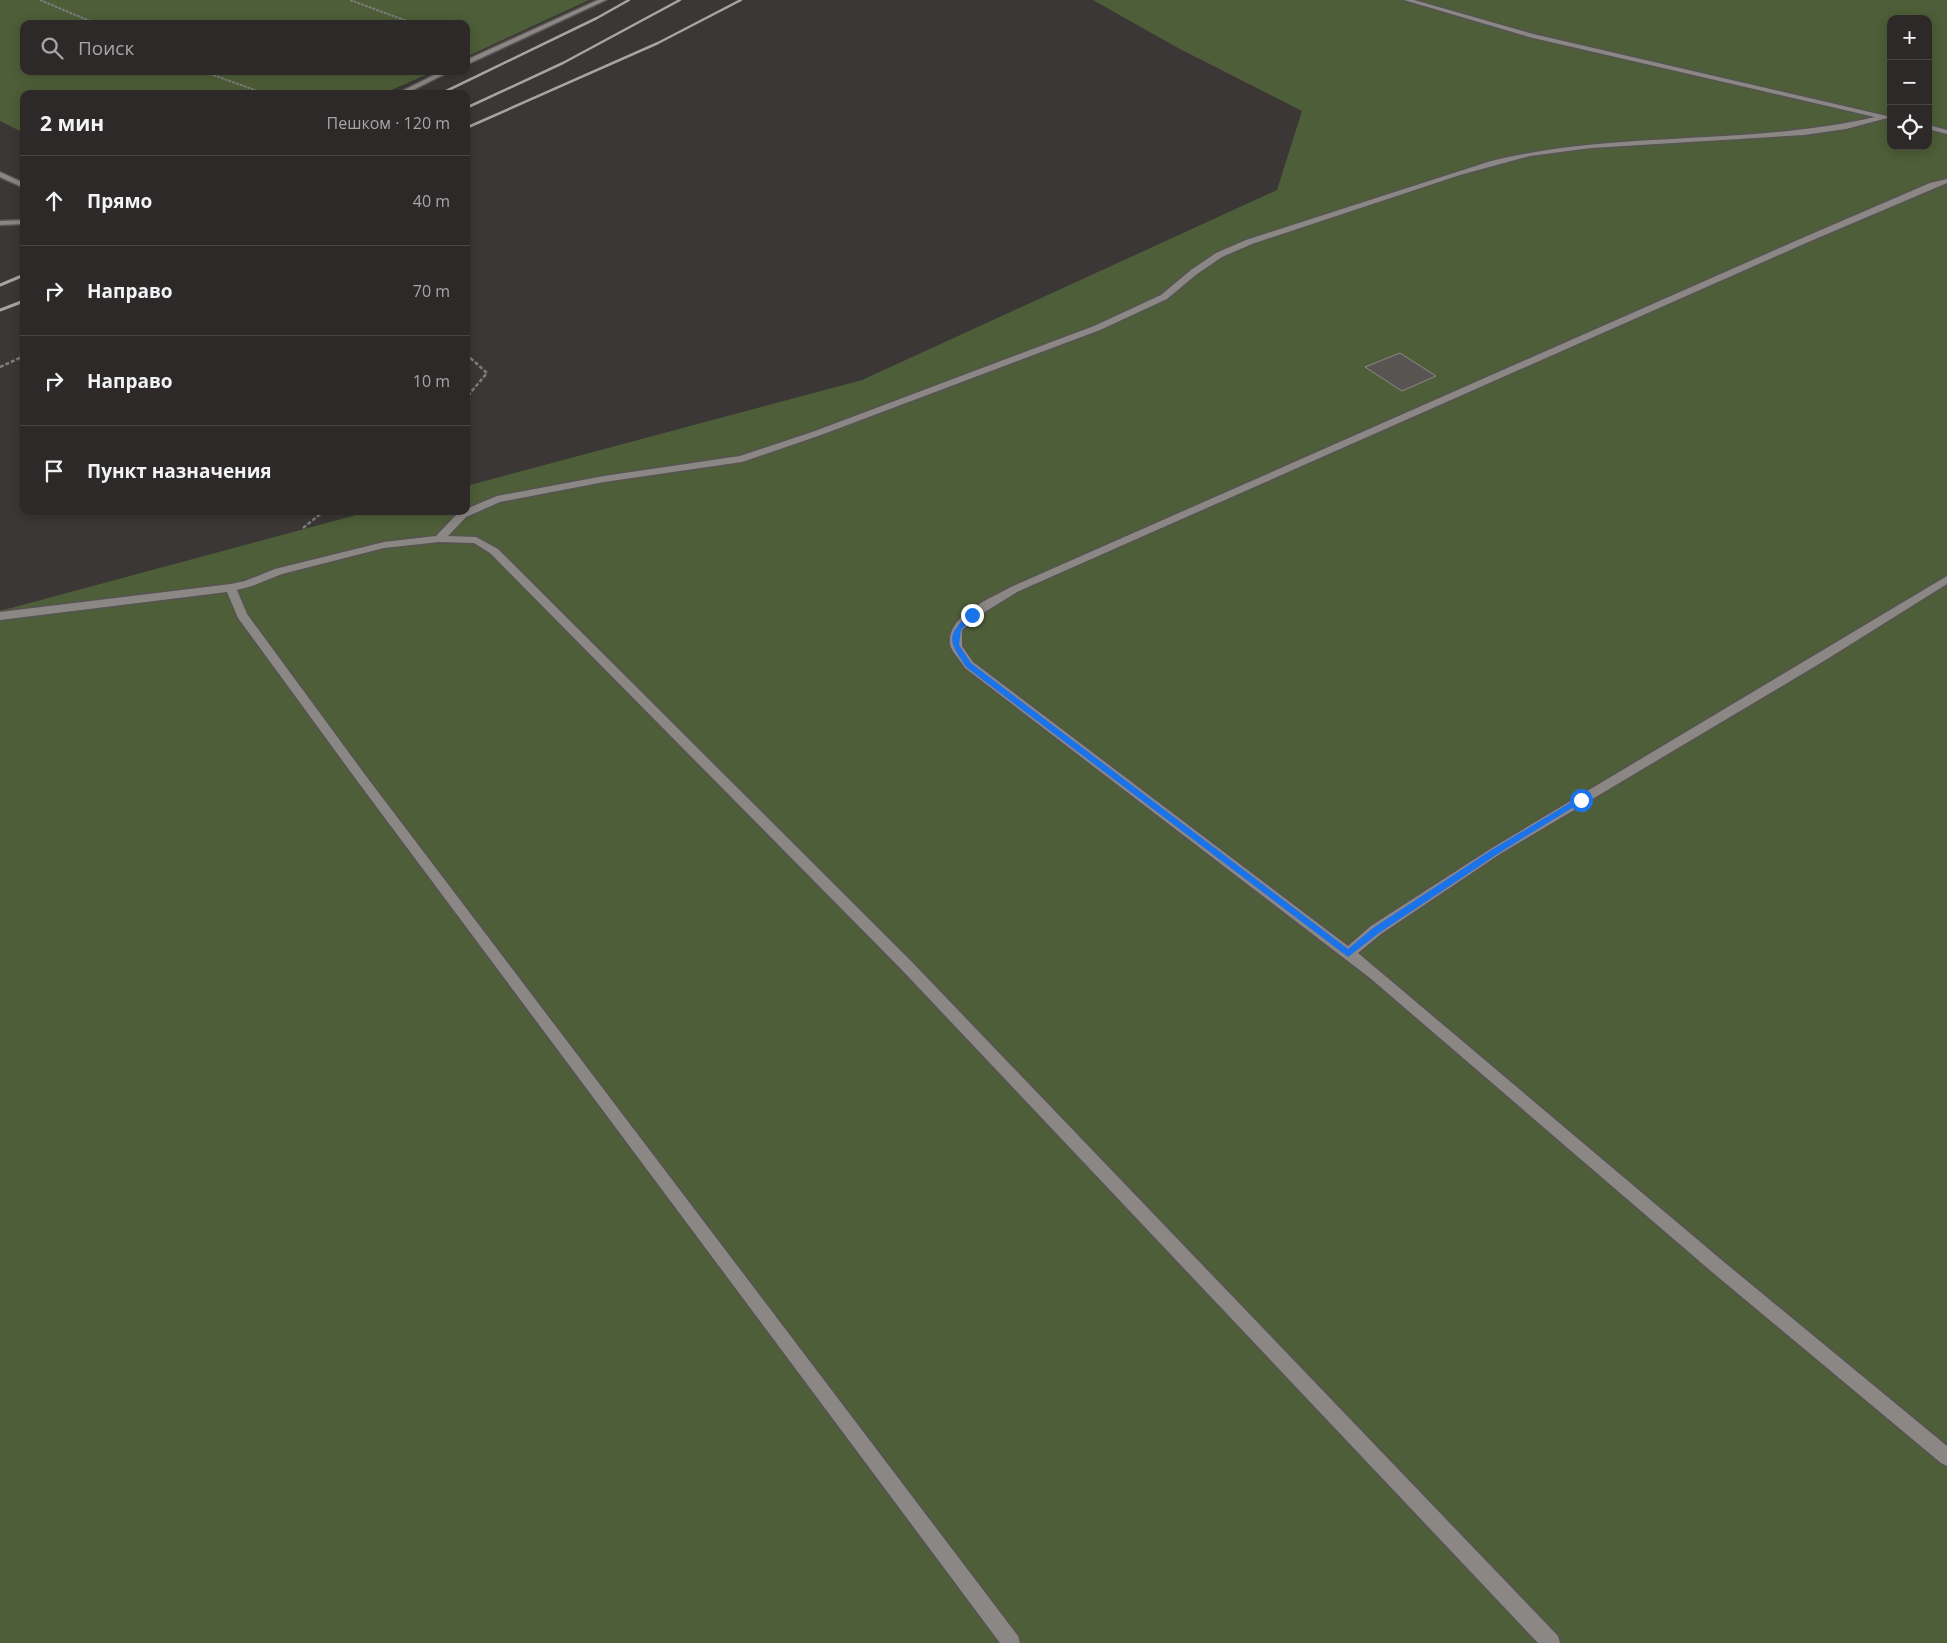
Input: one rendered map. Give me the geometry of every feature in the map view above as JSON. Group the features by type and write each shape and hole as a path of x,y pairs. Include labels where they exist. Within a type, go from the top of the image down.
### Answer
{"street":[{"path":"470,61 602,0"},
{"path":"1407,0 1531,36 1887,118"},
{"path":"408,90 439,75"},
{"path":"470,511 497,499 604,479 742,459 818,433 1097,328 1164,297 1219,255 1249,242 1507,158 1610,144 1718,139 1806,132 1857,125 1887,118"},
{"path":"1932,128 1947,132"},
{"path":"0,174 20,184"},
{"path":"1947,181 1933,185 1803,241 1015,589 972,615 957,629 956,646 969,665 1375,974 1718,1267 1947,1457"},
{"path":"0,223 20,222"},
{"path":"439,539 462,515"},
{"path":"0,616 231,588 248,584 279,572 384,545 439,539 476,540 494,551 906,965 1551,1643"},
{"path":"1348,954 1376,930 1496,851 1811,663 1947,579"},
{"path":"231,588 242,616 1011,1643"}],"path":[{"path":"40,0 88,20"},
{"path":"350,0 404,20"},
{"path":"213,75 255,90"},
{"path":"470,357 487,372 470,393"},
{"path":"0,367 20,358"}],"green space":[{"path":"0,0 589,0 470,55 470,20 20,20 20,75 426,75 391,90 20,90 20,131 0,121"},
{"path":"1093,0 1947,0 1947,1643 0,1643 0,611 356,515 470,515 470,485 862,380 1277,190 1302,111 1178,48"}],"building":[{"path":"1400,353 1436,376 1402,391 1365,367"}],"railway":[{"path":"448,90 597,18 629,0"},
{"path":"470,106 563,63 680,0"},
{"path":"470,126 658,43 741,0"},
{"path":"0,285 20,277"},
{"path":"0,310 20,302"}],"route":[{"path":"972,615 957,629 956,646 969,665 1348,954 1376,930 1496,851 1581,800"}]}
